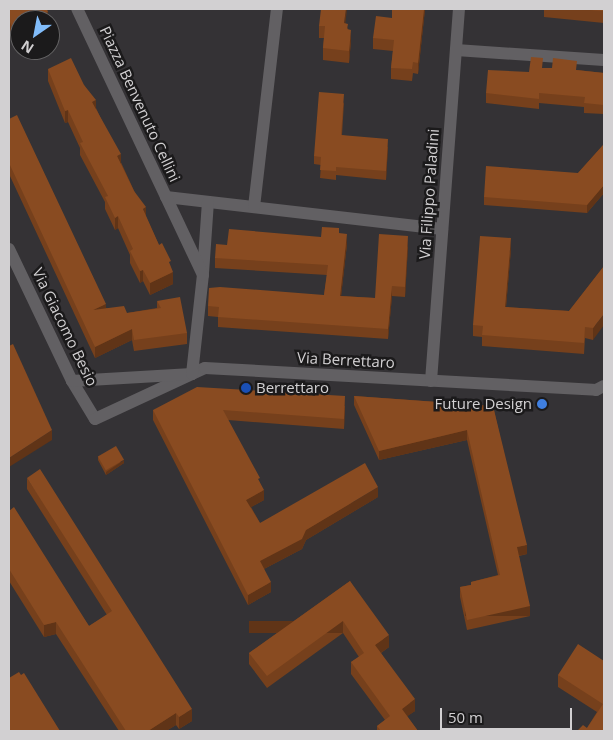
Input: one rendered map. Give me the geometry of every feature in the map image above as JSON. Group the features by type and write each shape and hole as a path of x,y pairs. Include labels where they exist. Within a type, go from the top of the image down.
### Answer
{"street":[{"name":"Piazza Benvenuto Cellini","path":"77,9 166,197 442,228"},
{"path":"254,207 277,9"},
{"name":"Via Filippo Paladini","path":"430,381 459,9"},
{"path":"456,50 604,60"},
{"path":"166,197 203,275"},
{"path":"72,381 192,374 203,275 208,202"},
{"name":"Via Giacomo Besio","path":"9,249 72,381 95,419"},
{"name":"Via Berrettaro","path":"95,419 205,368 596,390 604,386"}],"building":[{"path":"9,9 47,10 10,10 10,22"},
{"path":"321,9 346,9 344,23 348,24 347,29 351,30 349,51 323,48 325,26 319,26"},
{"path":"392,9 424,9 418,63 413,62 412,69 391,68 394,40 373,38 376,16 392,18"},
{"path":"576,9 604,9 604,11"},
{"path":"531,57 543,58 542,68 552,68 553,58 577,61 576,70 604,73 604,105 584,103 585,97 539,93 539,99 486,93 488,70 529,72"},
{"path":"71,58 84,85 96,100 92,102 121,154 117,156 134,191 146,207 143,209 159,245 162,243 171,261 169,262 173,272 150,283 143,270 140,271 130,251 133,249 118,216 115,218 105,197 108,196 80,143 83,142 68,110 65,111 48,69"},
{"path":"319,92 344,94 341,135 388,139 386,171 336,167 336,171 320,170 321,157 314,156"},
{"path":"17,115 106,304 93,310 124,306 127,313 161,308 157,301 180,297 187,333 134,340 132,329 95,347 9,163 9,119"},
{"path":"604,144 604,185 587,205 484,197 486,166 578,173"},
{"path":"322,227 339,228 339,233 347,234 340,296 375,298 379,234 408,236 405,287 392,286 388,329 218,317 219,307 208,306 209,288 220,287 324,295 328,265 215,258 216,244 227,245 229,229 321,237"},
{"path":"480,236 511,238 505,307 569,311 604,266 604,314 593,328 585,327 584,343 482,335 483,326 473,325"},
{"path":"13,344 52,430 9,458 9,346"},
{"path":"197,387 345,396 344,419 223,410 260,478 258,479 264,490 246,500 260,523 365,463 378,487 306,530 302,539 260,561 271,582 248,595 153,410"},
{"path":"354,396 493,406 527,545 517,547 530,606 467,620 460,587 471,585 471,582 500,575 467,430 379,451"},
{"path":"116,446 124,460 106,470 98,457"},
{"path":"40,469 192,709 179,717 176,713 148,731 126,731 56,622 44,625 9,569 9,511 14,507 89,626 112,611 27,478"},
{"path":"350,581 389,635 375,645 415,699 402,709 418,731 381,731 377,726 390,716 351,662 364,653 343,621 267,676 249,653"},
{"path":"578,644 604,661 604,731 577,731 583,725 587,728 603,704 558,675"},
{"path":"19,672 21,675 24,673 60,731 9,731 9,678"}],"place":[{"name":"Berrettaro","path":"246,388"},
{"name":"Future Design","path":"542,404"}]}
